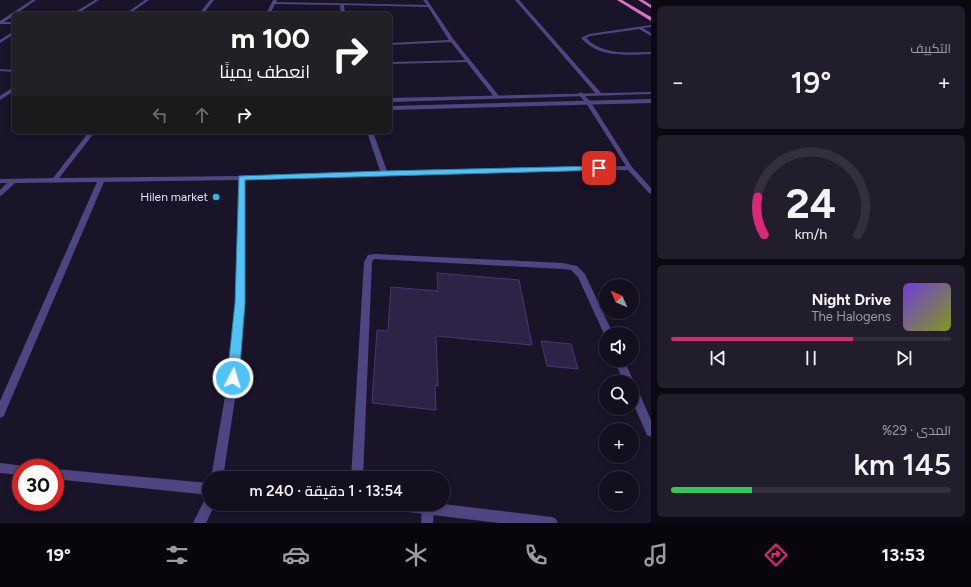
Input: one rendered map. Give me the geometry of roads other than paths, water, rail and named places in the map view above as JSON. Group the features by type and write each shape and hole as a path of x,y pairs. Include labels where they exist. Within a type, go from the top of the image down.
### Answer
{"highway":[{"path":"619,0 651,19"},
{"path":"640,0 651,7"}],"street":[{"path":"16,12 34,0"},
{"path":"78,12 98,0"},
{"path":"131,12 147,0"},
{"path":"203,12 212,0"},
{"path":"424,0 452,41 496,96"},
{"path":"517,0 599,94"},
{"path":"269,12 274,2 342,5 428,6"},
{"path":"342,5 343,12"},
{"path":"0,23 12,15"},
{"path":"0,23 12,23"},
{"path":"651,26 589,35 583,38 593,48 606,51 651,53"},
{"path":"640,28 651,35"},
{"path":"0,42 12,33"},
{"path":"392,44 452,41"},
{"path":"392,63 468,61"},
{"path":"0,70 12,71"},
{"path":"0,98 12,90"},
{"path":"392,100 651,92"},
{"path":"582,94 630,168 651,192"},
{"path":"392,108 651,101"},
{"path":"54,181 90,134"},
{"path":"371,134 384,173"},
{"path":"0,181 101,181 630,168"},
{"path":"219,471 233,378 240,303 241,178"},
{"path":"0,194 13,181"},
{"path":"0,413 101,181"},
{"path":"357,471 368,262 371,257 564,266 574,268 582,276 605,327"},
{"path":"639,405 651,432"},
{"path":"0,468 12,469"},
{"path":"64,475 202,488"},
{"path":"199,523 205,511"},
{"path":"427,523 428,511"},
{"path":"450,511 552,523"}],"place":[{"name":"Hilen market","path":"216,197"}]}
